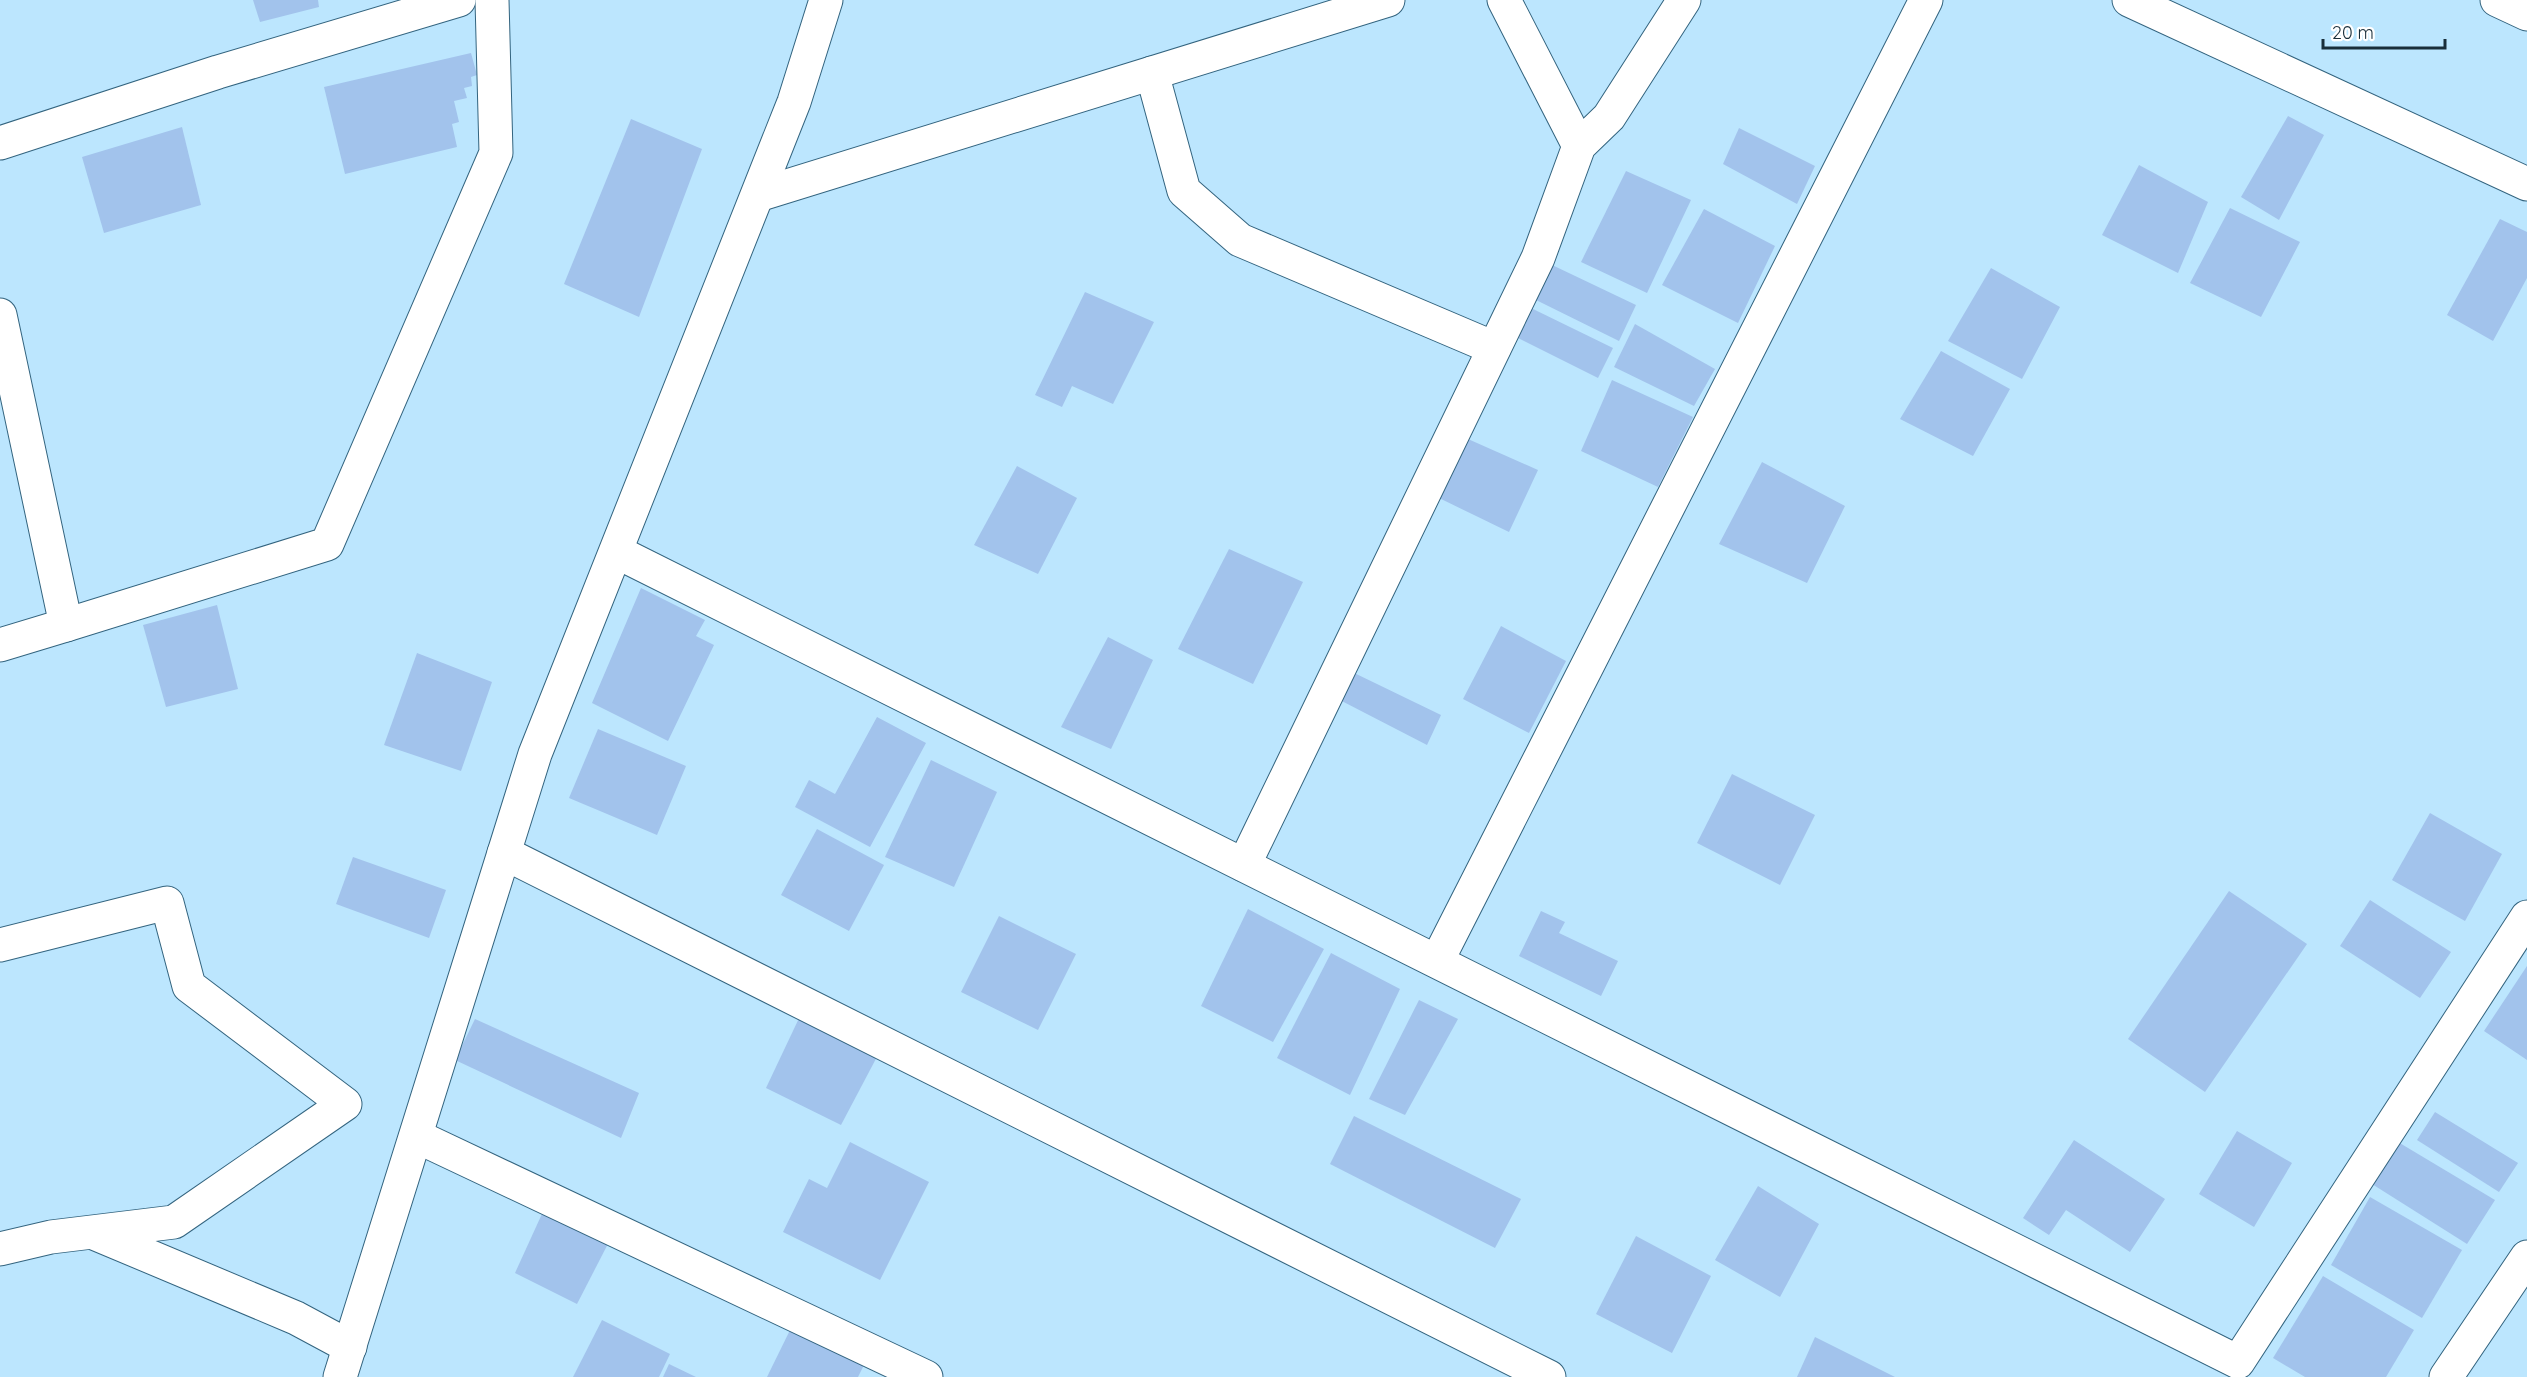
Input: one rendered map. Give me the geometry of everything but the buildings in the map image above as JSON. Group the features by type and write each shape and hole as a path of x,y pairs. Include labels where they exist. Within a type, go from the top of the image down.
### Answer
{"street":[{"path":"0,144 218,72 459,0"},
{"path":"0,645 327,544 496,153 492,0"},
{"path":"94,1232 296,1318 345,1362 535,754 794,102 826,0"},
{"path":"758,195 1388,0"},
{"path":"1504,0 1579,146"},
{"path":"1244,865 1538,258 1579,146 1609,117 1684,0"},
{"path":"1437,961 1926,0"},
{"path":"2128,0 2527,184"},
{"path":"2497,0 2527,14"},
{"path":"1152,73 1184,191 1240,240 1494,348"},
{"path":"0,315 66,625"},
{"path":"617,552 1437,961 2233,1369 2527,917"},
{"path":"504,853 1549,1377"},
{"path":"0,945 167,903 189,986 345,1104 174,1222 51,1238 0,1249"},
{"path":"416,1136 926,1377"},
{"path":"2446,1377 2527,1257"}]}
